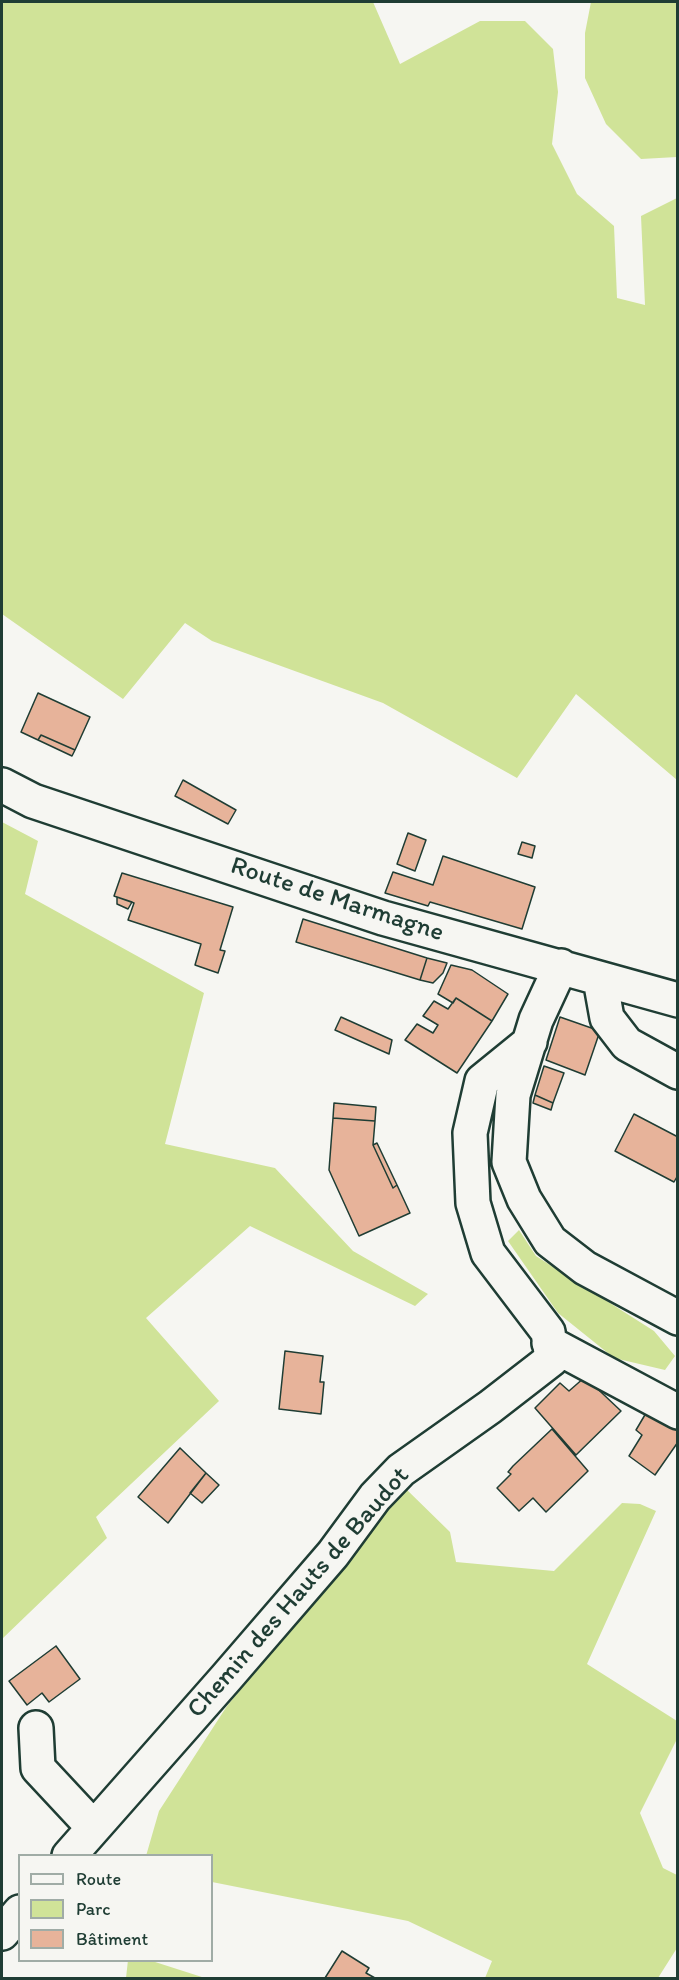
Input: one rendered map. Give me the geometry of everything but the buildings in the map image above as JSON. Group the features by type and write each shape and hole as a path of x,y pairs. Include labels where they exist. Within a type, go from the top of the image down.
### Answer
{"street":[{"name":"Route de Marmagne","path":"2,785 33,801 383,918 678,1000"},
{"path":"561,966 536,1020 513,1095 509,1162 524,1199 550,1241 585,1268 678,1318"},
{"path":"600,979 607,1018 627,1044 678,1072"},
{"path":"530,1042 482,1081 470,1133 473,1203 488,1253 548,1332 549,1343 678,1412"},
{"name":"Chemin des Hauts de Baudot","path":"71,1854 333,1554 375,1497 401,1470 490,1407 552,1359 549,1343"},
{"path":"36,1728 38,1768 93,1827"},
{"path":"2,1933 18,1914"}],"green space":[{"path":"2,2 373,2 400,64 480,21 525,21 553,49 558,92 552,144 577,194 614,226 617,298 645,305 641,216 677,198 677,780 576,694 517,778 383,703 212,641 185,623 123,699 2,614"},
{"path":"591,2 677,2 677,157 641,159 606,124 585,78 585,33"},
{"path":"2,822 38,841 25,894 204,993 165,1144 275,1168 353,1251 428,1294 415,1306 250,1226 146,1318 219,1401 96,1517 107,1538 2,1639"},
{"path":"519,1230 536,1256 654,1331 675,1356 665,1370 614,1358 558,1313 508,1241"},
{"path":"404,1487 450,1532 456,1562 554,1571 622,1503 640,1504 656,1511 587,1664 677,1721 677,1739 640,1813 663,1868 677,1875 677,1948 658,1978 485,1978 492,1961 408,1921 213,1882 213,1854 147,1854 159,1811 227,1706"},
{"path":"128,1962 155,1962 205,1978 126,1978"}]}
